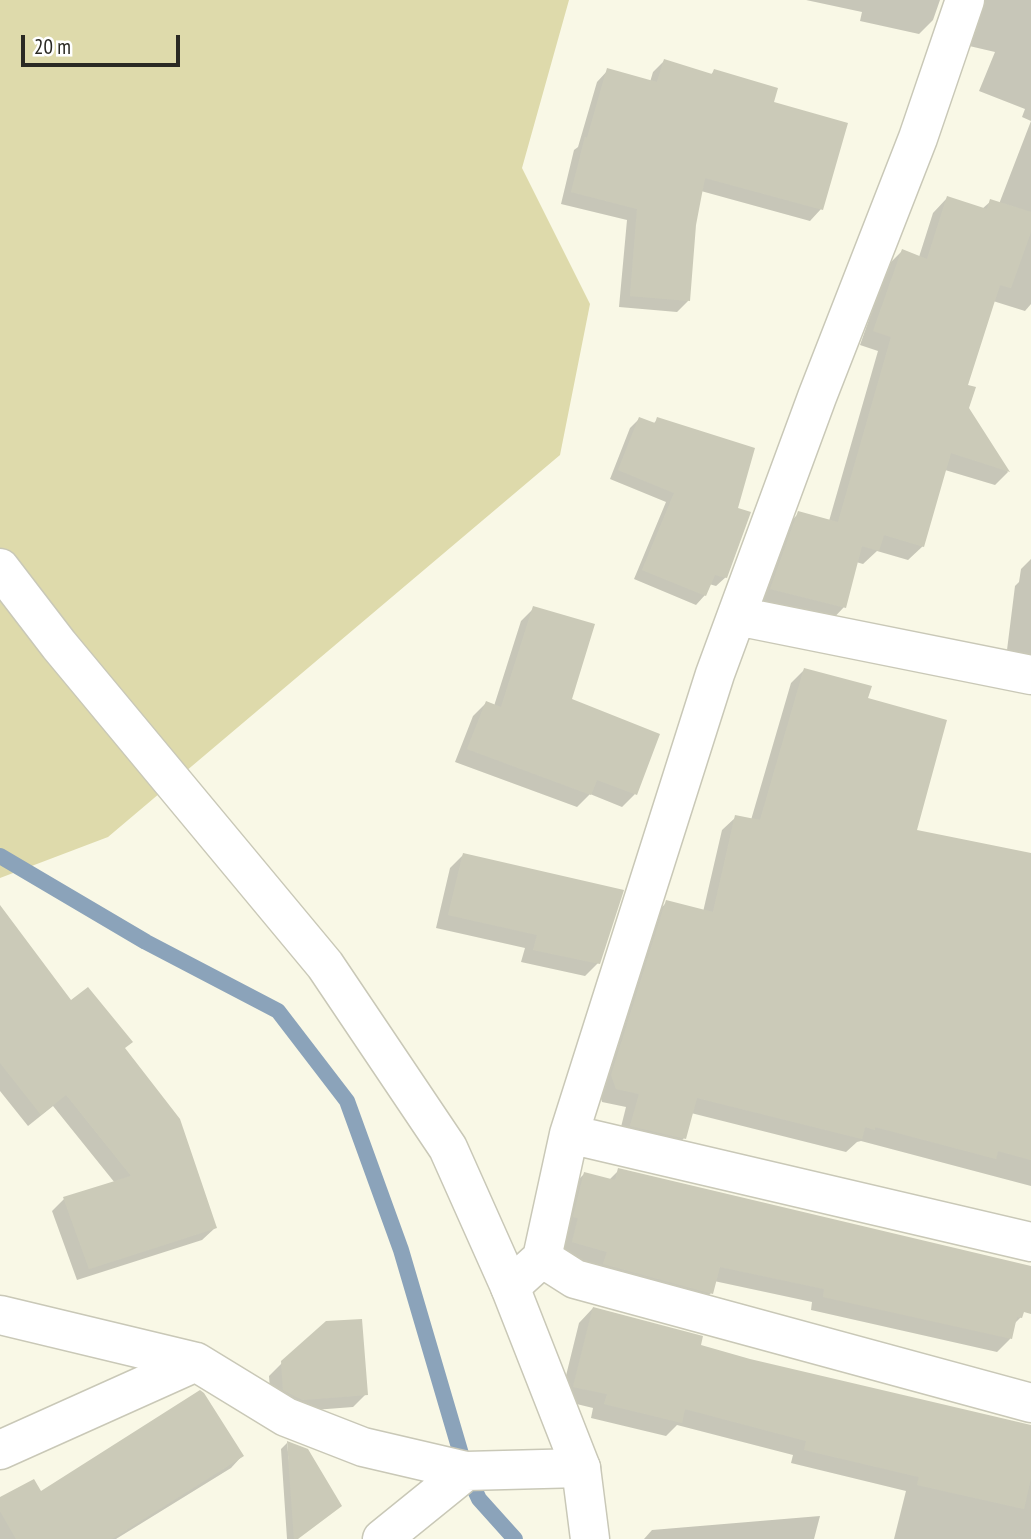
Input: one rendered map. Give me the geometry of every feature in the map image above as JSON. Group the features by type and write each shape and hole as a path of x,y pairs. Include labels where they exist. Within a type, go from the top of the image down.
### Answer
{"street":[{"path":"510,1287 542,1258 569,1133 715,674 817,397 918,138 965,0"},
{"path":"0,568 59,645 325,965 448,1148 510,1287 581,1468 590,1539"},
{"path":"737,616 1031,675"},
{"path":"569,1133 1031,1242"},
{"path":"542,1258 575,1279 1031,1403"},
{"path":"0,1315 196,1362 286,1417 363,1447 466,1471 581,1468"},
{"path":"0,1450 196,1362"},
{"path":"382,1539 466,1471"}],"shaded area":[{"path":"0,0 569,0 522,168 590,304 560,455 108,837 0,878"}],"building":[{"path":"664,59 712,74 714,69 778,88 774,102 848,123 823,210 705,178 696,225 690,301 630,296 637,209 571,192 607,68 657,82"},
{"path":"947,196 987,209 990,199 1031,212 1031,232 1011,288 1000,285 968,385 976,387 969,408 1010,472 951,453 924,547 884,535 879,551 862,546 846,608 770,589 798,511 838,522 891,337 873,331 902,249 927,259"},
{"path":"639,417 655,423 657,417 755,448 738,508 751,512 727,578 715,575 706,596 642,570 674,493 618,470"},
{"path":"533,606 595,624 572,699 660,734 637,795 597,780 591,795 467,749 486,701 501,707"},
{"path":"804,668 872,686 868,698 947,720 917,830 1031,853 1031,1160 998,1151 996,1159 875,1127 875,1130 865,1127 862,1139 697,1098 686,1139 630,1126 639,1094 616,1089 611,1075 666,900 713,912 735,815 760,820"},
{"path":"463,853 624,890 600,964 533,950 537,935 448,915"},
{"path":"0,905 71,1000 88,987 133,1042 125,1048 180,1119 217,1228 89,1269 63,1197 131,1176 66,1095 41,1115 0,1063"},
{"path":"618,1168 1031,1266 1031,1314 1024,1312 1022,1318 1017,1317 1012,1339 823,1297 824,1289 720,1267 713,1294 603,1264 607,1252 572,1242 578,1218 573,1217 584,1172 615,1180"},
{"path":"593,1307 703,1336 701,1345 750,1359 1031,1425 1031,1478 1024,1509 917,1485 919,1477 804,1450 806,1441 685,1409 682,1423 604,1404 607,1394 573,1387"},
{"path":"362,1319 368,1395 302,1400 283,1390 281,1361 326,1321"},
{"path":"200,1390 244,1456 112,1539 16,1539 0,1511 0,1497 34,1479 41,1491"},
{"path":"287,1441 308,1449 342,1506 298,1539 294,1539"}],"waterway":[{"path":"0,856 146,942 278,1011 347,1101 401,1250 466,1471 479,1499 515,1539"}]}
